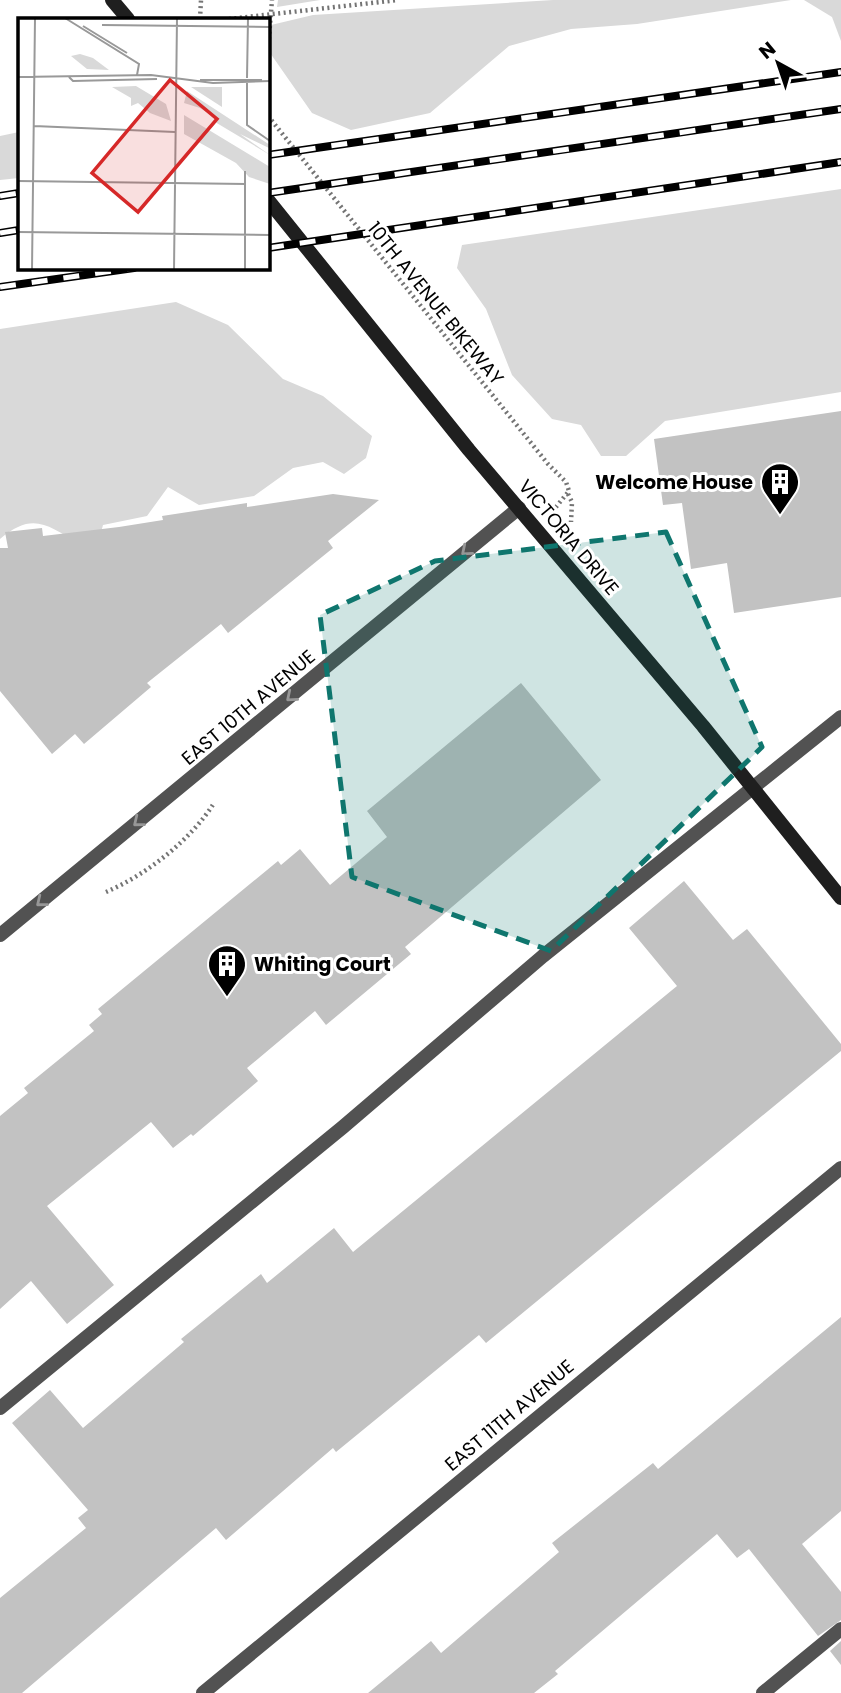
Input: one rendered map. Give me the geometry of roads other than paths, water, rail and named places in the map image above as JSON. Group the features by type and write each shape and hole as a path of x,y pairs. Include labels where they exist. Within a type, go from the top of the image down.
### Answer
{"street":[{"path":"112,0 127,18"},
{"name":"VICTORIA DRIVE","path":"270,202 469,450 841,898"},
{"name":"EAST 10TH AVENUE","path":"0,935 519,508"},
{"path":"0,1408 343,1127 574,930 841,717"},
{"name":"EAST 11TH AVENUE","path":"202,1693 841,1168"},
{"path":"763,1693 841,1629"}],"railway":[{"path":"270,155 841,72"},
{"path":"270,193 841,109"},
{"path":"270,248 841,162"},
{"path":"0,196 18,193"},
{"path":"0,233 18,230"},
{"path":"0,287 120,270"}],"place":[{"name":"Welcome House","path":"780,516"},
{"name":"Whiting Court","path":"227,998"}]}
